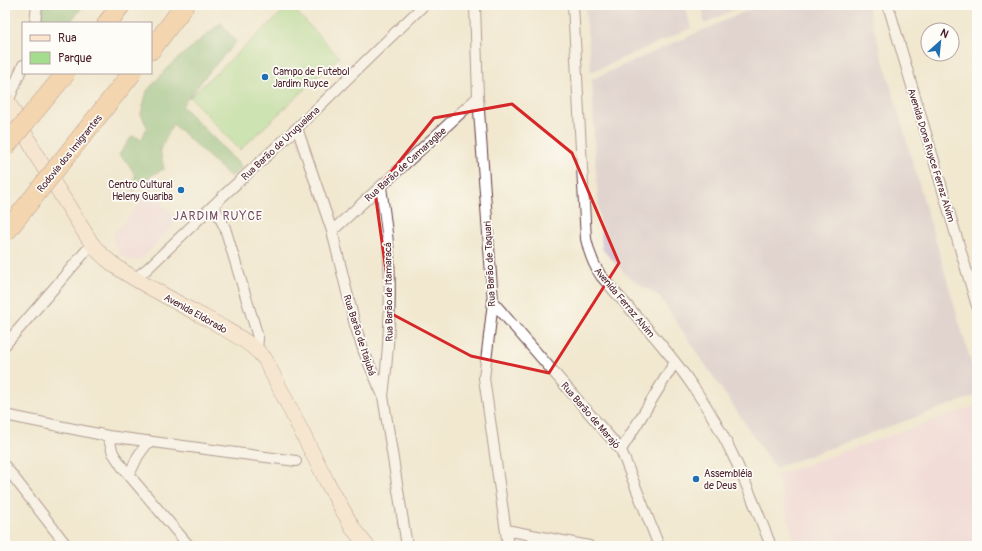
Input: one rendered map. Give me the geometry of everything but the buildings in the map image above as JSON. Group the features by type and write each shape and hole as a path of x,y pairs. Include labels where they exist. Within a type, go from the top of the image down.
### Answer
{"highway":[{"path":"108,22 120,5"},
{"path":"152,49 186,5"},
{"path":"5,147 65,74"},
{"name":"Rodovia dos Imigrantes","path":"5,233 131,74"}],"main road":[{"name":"Avenida Eldorado","path":"7,99 38,158 101,256 134,279 241,338 257,350 269,366 346,517 354,530 368,546"}],"street":[{"path":"35,22 36,5"},
{"name":"Rua Barão de Uruguaiana","path":"134,279 147,269 297,128 424,5"},
{"name":"Rua Barão de Taquari","path":"475,5 478,98 492,302 484,378 508,546"},
{"name":"Avenida Ferraz Alvim","path":"573,5 586,239 590,257 602,276 675,362 695,389 724,437 752,498 771,546"},
{"name":"Avenida Dona Ruyce Ferraz Alvim","path":"888,5 977,306"},
{"path":"7,99 22,67"},
{"name":"Rua Barão de Camaragibe","path":"332,231 478,98"},
{"name":"Rua Barão de Itajubá","path":"297,128 332,231 355,325 382,396 407,546"},
{"name":"Rua Barão de Itamaracá","path":"381,187 389,257 389,340 382,396"},
{"path":"214,206 224,228 255,327 258,338 257,350"},
{"path":"5,345 92,244"},
{"name":"Rua Barão de Marajó","path":"492,302 621,450 659,546"},
{"path":"621,450 675,362"},
{"path":"5,415 108,436 296,461"},
{"path":"108,436 113,453 128,475 189,546"},
{"path":"128,475 138,456 148,442"},
{"path":"5,466 67,546"},
{"path":"506,530 589,546"}],"highlighted area":[{"path":"512,104 572,153 619,263 549,373 471,356 392,314 375,192 434,118"}],"shaded area":[{"path":"585,5 685,5 691,28 591,72"},
{"path":"703,5 743,5 704,24"},
{"path":"760,5 867,5 977,383 977,395 775,468 659,296 628,277 602,249 595,160 592,79"},
{"path":"150,191 178,220 143,258 137,261 131,260 120,255 112,237"},
{"path":"977,405 977,546 795,546 777,475"}],"green space":[{"path":"41,5 84,5 70,22 38,22"},
{"name":"Campo de Futebol Jardim Ruyce","path":"290,5 339,57 240,150 190,97"},
{"path":"221,23 236,42 209,72 182,106 242,167 231,177 173,124 160,150 164,169 152,175 133,191 135,175 128,163 119,155 132,136 142,139 147,127 141,114 147,91 170,65"}],"place":[{"name":"Campo de Futebol Jardim Ruyce","path":"265,77"},
{"name":"Centro Cultural Heleny Guariba","path":"181,190"},
{"name":"Assembléia de Deus","path":"696,479"}],"district":[{"name":"JARDIM RUYCE","path":"218,216"}]}
